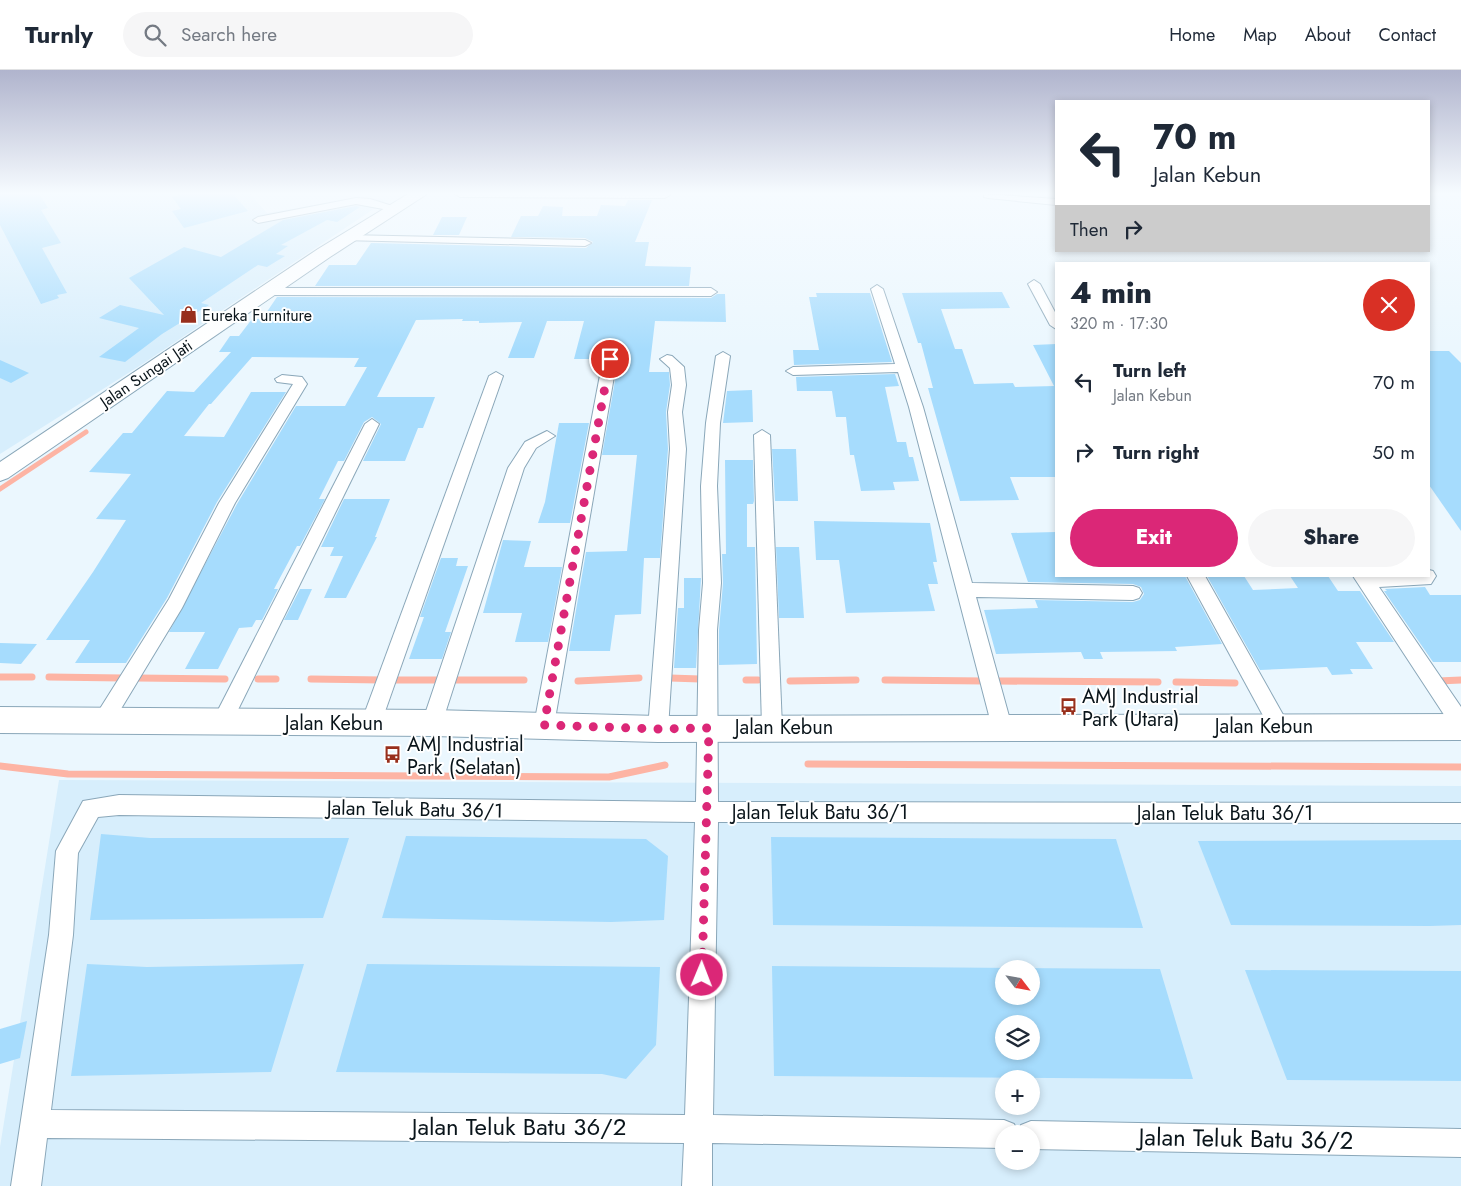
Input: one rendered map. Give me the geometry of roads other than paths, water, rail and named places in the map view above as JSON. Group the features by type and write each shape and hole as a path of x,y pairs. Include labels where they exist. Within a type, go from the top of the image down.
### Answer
{"main road":[{"name":"Jalan Sungai Jati","path":"0,473 334,246"},
{"name":"Jalan Kebun","path":"5,721 432,723 658,729 772,727 1461,726"}],"street":[{"path":"1034,284 1055,323"},
{"path":"877,289 903,368 966,590 1002,727"},
{"path":"266,292 711,292"},
{"path":"696,1186 709,728 708,630 712,583 709,486 713,423 723,356"},
{"path":"544,725 610,359"},
{"path":"658,729 678,449 675,412 679,385 677,367 667,359"},
{"path":"792,371 903,368"},
{"path":"370,723 496,376"},
{"path":"102,722 176,603 227,503 300,384 298,380 282,379"},
{"path":"222,722 372,424"},
{"path":"762,435 772,727"},
{"path":"432,723 516,468 530,445 547,436"},
{"path":"1197,577 1280,726"},
{"path":"1364,578 1402,581 1425,579 1426,577"},
{"path":"1364,578 1461,726"},
{"path":"966,590 1133,593"},
{"name":"Jalan Teluk Batu 36/1","path":"34,1124 62,935 68,851 91,808 119,805 706,812 1461,813"},
{"path":"26,1186 34,1124"},
{"name":"Jalan Teluk Batu 36/2","path":"34,1124 698,1129 995,1134"},
{"name":"Jalan Teluk Batu 36/2","path":"1040,1135 1461,1143"}],"waterway":[{"path":"0,489 86,432"},
{"path":"0,677 32,677"},
{"path":"49,677 123,678"},
{"path":"137,678 225,679"},
{"path":"578,681 639,678"},
{"path":"670,678 700,679"},
{"path":"258,679 276,679"},
{"path":"311,679 382,680"},
{"path":"393,680 440,680"},
{"path":"455,680 524,680"},
{"path":"746,680 758,680"},
{"path":"790,681 856,680"},
{"path":"885,680 985,681"},
{"path":"1438,681 1461,680"},
{"path":"998,681 1158,682"},
{"path":"1176,682 1235,683"},
{"path":"808,764 1461,767"},
{"path":"0,766 68,774 609,777 665,765"}],"place":[{"name":"Eureka Furniture","path":"188,315"},
{"name":"AMJ Industrial Park (Utara)","path":"1068,707"},
{"name":"AMJ Industrial Park (Selatan)","path":"393,755"}]}
